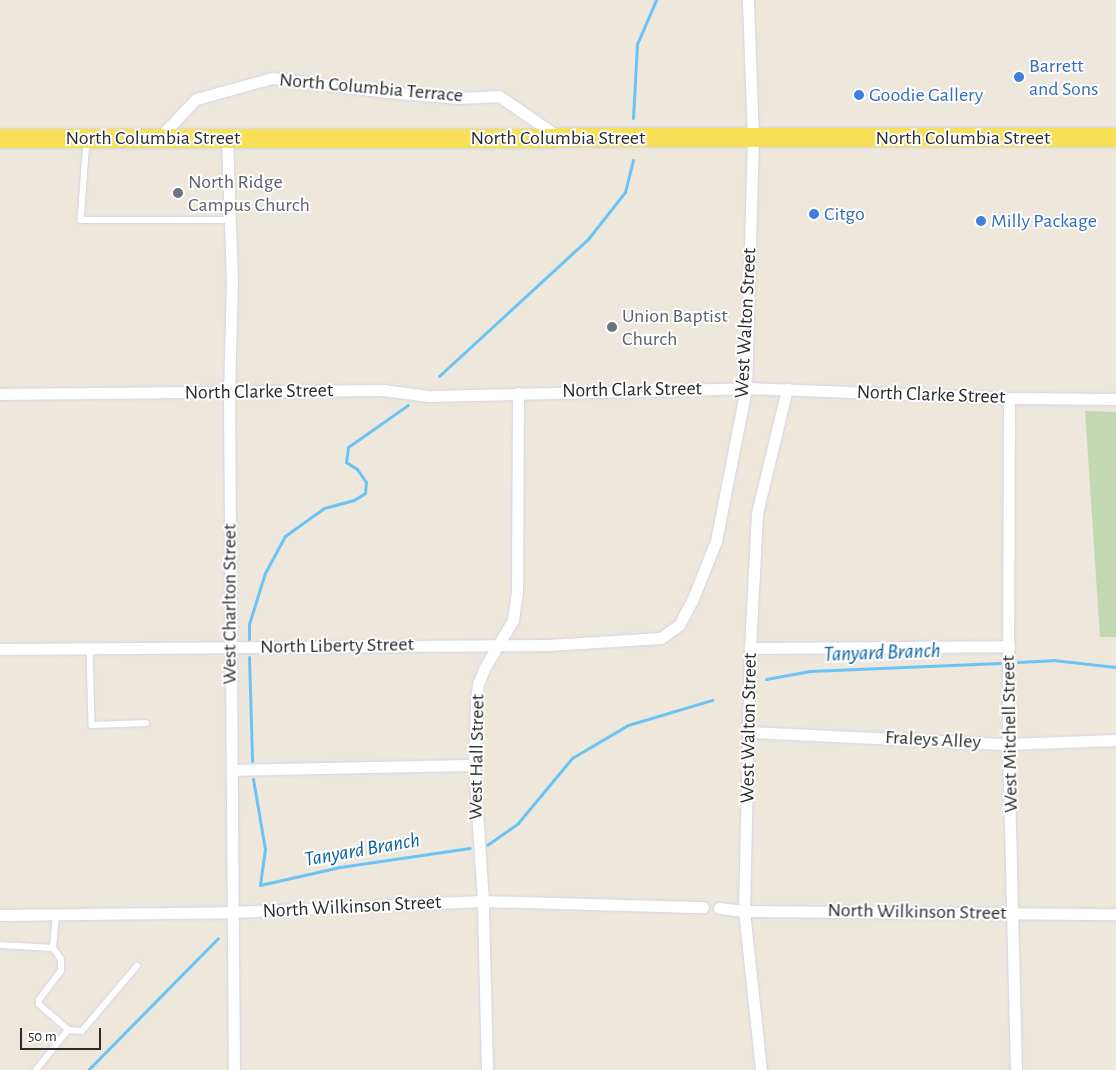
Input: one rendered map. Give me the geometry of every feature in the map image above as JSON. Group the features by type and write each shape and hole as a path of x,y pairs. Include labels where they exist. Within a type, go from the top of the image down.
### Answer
{"main road":[{"name":"North Columbia Street","path":"0,138 1116,137"}],"street":[{"name":"West Walton Street","path":"643,639 661,638 679,625 692,601 716,541 746,388 753,138 748,0"},
{"name":"North Columbia Terrace","path":"158,138 196,99 272,78 405,93 499,96 560,138"},
{"name":"West Charlton Street","path":"227,138 234,1070"},
{"name":"North Clarke Street","path":"746,388 1009,398 1116,399"},
{"name":"North Clark Street","path":"518,393 746,388"},
{"name":"West Walton Street","path":"761,1070 744,911 750,648 757,513 788,389"},
{"name":"North Clarke Street","path":"0,394 383,390 429,396 518,393"},
{"name":"West Hall Street","path":"486,1070 483,901 474,765 478,684 514,620 517,591 518,393"},
{"name":"West Mitchell Street","path":"1009,398 1008,744 1015,914 1016,1070"},
{"name":"North Liberty Street","path":"0,649 231,649 500,644 549,645 643,639"},
{"path":"750,648 1009,646"},
{"name":"Fraleys Alley","path":"749,732 1008,744 1116,740"},
{"path":"232,770 474,765"},
{"name":"North Wilkinson Street","path":"0,916 233,912 483,901 703,907"},
{"name":"North Wilkinson Street","path":"719,908 744,911 1116,914"}],"lane":[{"path":"86,138 81,220 229,220"},
{"path":"90,649 92,725 146,723"},
{"path":"56,916 53,948 61,960 61,971 39,1000 39,1005 68,1030 82,1032 137,966"},
{"path":"0,952 1,945 53,948"},
{"path":"36,1070 68,1030"}],"green space":[{"path":"1085,411 1116,412 1116,637 1100,637"}],"waterway":[{"path":"633,118 637,44 656,0"},
{"path":"439,376 588,239 625,192 633,160"},
{"path":"249,639 249,624 265,573 285,536 324,508 354,500 365,493 366,482 357,469 346,462 348,447 408,405"},
{"path":"249,657 252,761"},
{"name":"Tanyard Branch","path":"1018,662 1053,660 1116,667"},
{"name":"Tanyard Branch","path":"766,679 810,671 1000,663"},
{"name":"Tanyard Branch","path":"487,845 518,823 572,758 628,725 712,700"},
{"name":"Tanyard Branch","path":"253,779 265,849 260,885 340,867 470,848"},
{"name":"Tanyard Branch","path":"88,1070 218,938"}],"place":[{"name":"Barrett and Sons","path":"1019,77"},
{"name":"Goodie Gallery","path":"859,95"},
{"name":"North Ridge Campus Church","path":"178,193"},
{"name":"Citgo","path":"814,214"},
{"name":"Milly Package","path":"981,221"},
{"name":"Union Baptist Church","path":"612,327"}]}
